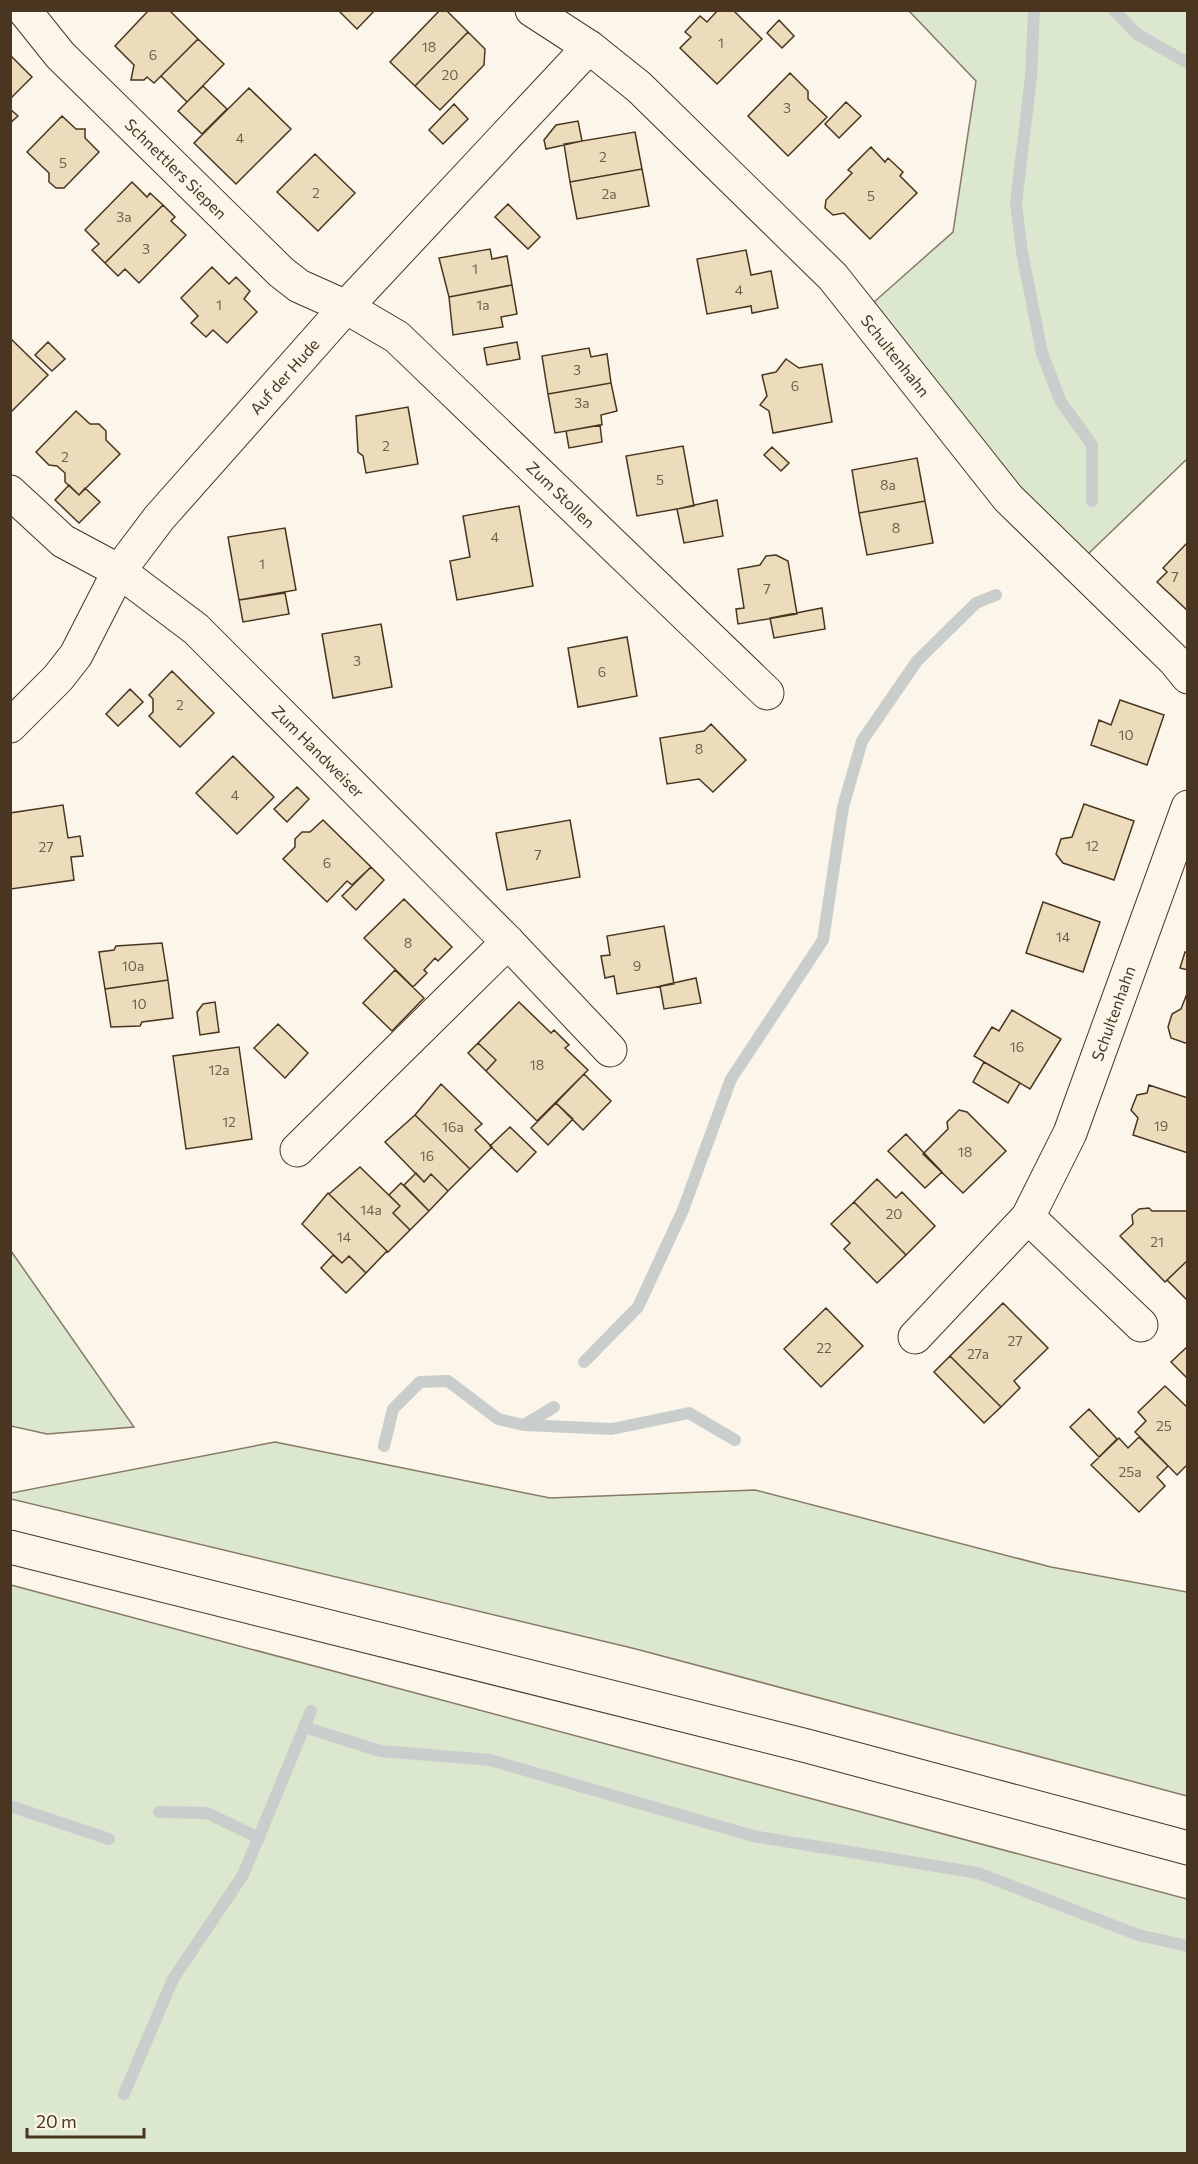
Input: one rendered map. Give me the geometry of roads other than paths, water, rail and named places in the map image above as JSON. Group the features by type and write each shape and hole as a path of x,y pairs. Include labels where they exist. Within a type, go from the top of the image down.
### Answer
{"street":[{"name":"Schnettlers Siepen","path":"24,10 60,55 281,272 299,286 346,307"},
{"name":"Schultenhahn","path":"532,10 589,47 639,87 833,277 1008,498 1175,661 1188,677"},
{"name":"Auf der Hude","path":"10,726 58,678 76,655 119,571 159,518 346,307 589,47"},
{"name":"Zum Stollen","path":"346,307 397,337 416,354 767,693"},
{"name":"Zum Handweiser","path":"10,492 63,541 119,571 196,629 508,942 610,1050"},
{"name":"Schultenhahn","path":"915,1337 1028,1217 1070,1133 1188,807"},
{"path":"297,1150 508,942"},
{"path":"1028,1217 1142,1325"},
{"path":"10,1547 807,1746 1188,1848"}],"waterway":[{"path":"1034,10 1031,77 1016,203 1022,252 1042,353 1061,402 1092,445 1092,501"},
{"path":"1114,10 1137,34 1188,63"},
{"path":"584,1362 638,1307 683,1210 731,1079 823,940 843,807 862,741 917,661 976,603 996,595"},
{"path":"384,1446 393,1409 420,1382 448,1381 498,1419 524,1425"},
{"path":"554,1407 524,1425 612,1429 689,1413 735,1440"},
{"path":"124,2094 173,1979 243,1875 311,1711"},
{"path":"304,1727 380,1751 490,1760 753,1836 978,1873 1138,1935 1188,1946"},
{"path":"10,1806 109,1839"},
{"path":"159,1812 207,1813 259,1838"}]}
